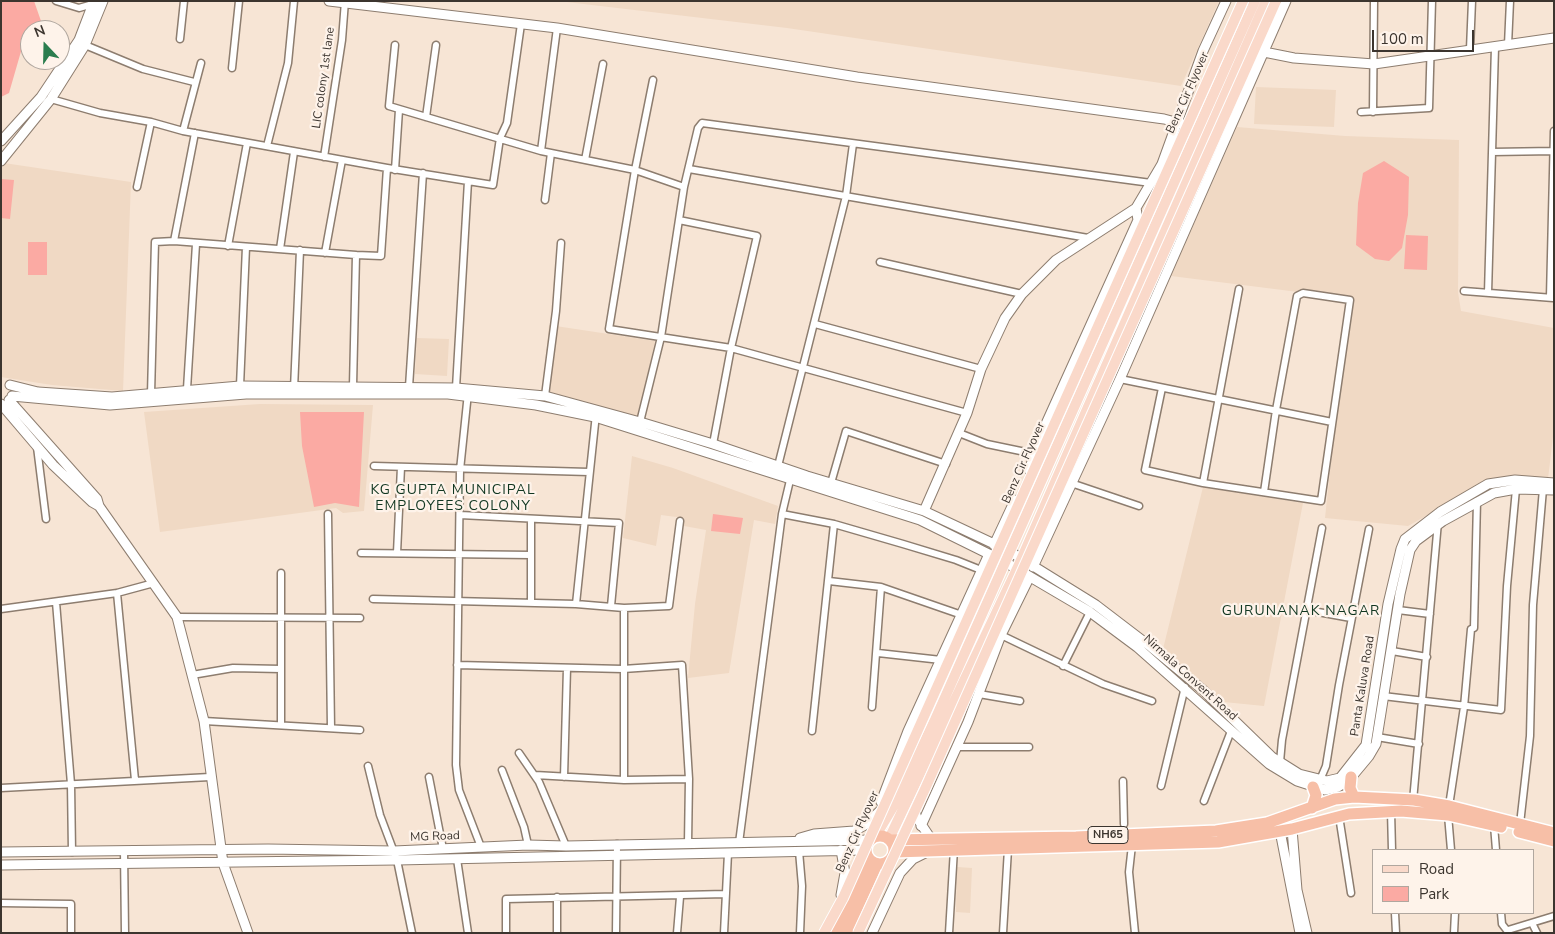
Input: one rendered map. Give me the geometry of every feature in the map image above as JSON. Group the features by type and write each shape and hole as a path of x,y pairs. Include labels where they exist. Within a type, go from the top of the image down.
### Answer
{"highway":[{"path":"1351,777 1350,788 1354,797"},
{"path":"1312,808 1317,784"},
{"name":"NH65","path":"871,850 889,839 932,844 954,849 1132,846 1244,828 1312,808 1335,799 1354,797 1449,811 1520,824 1554,833"},
{"name":"NH65","path":"894,852 932,844 1249,838 1339,816 1391,811 1413,806"},
{"name":"NH65","path":"1449,811 1554,841"},
{"path":"871,850 888,862 894,852 889,839"},
{"path":"846,933 856,913 871,850"},
{"path":"835,933 871,850"}],"main road":[{"name":"Benz Cir Flyover","path":"823,933 843,898 1243,1"},
{"path":"871,850 896,802 1010,551 1255,1"},
{"path":"889,839 1017,569 1266,1"},
{"path":"858,933 897,852 1276,1"}],"street":[{"path":"56,1 79,8 93,3"},
{"path":"1,160 51,98 85,45 104,1"},
{"path":"180,39 184,1"},
{"path":"232,68 239,1"},
{"path":"267,146 288,63 294,1"},
{"path":"329,1 557,28 857,77 1178,123 1198,128"},
{"path":"924,511 967,413 981,368 1005,318 1022,294 1056,260 1136,208 1162,164 1203,51 1226,1"},
{"path":"1034,567 1120,379 1286,1"},
{"path":"1373,112 1374,1"},
{"path":"1361,112 1426,110 1429,108 1432,1"},
{"path":"1470,50 1472,1"},
{"path":"1508,46 1510,1"},
{"name":"LIC colony 1st lane","path":"324,157 342,40 345,2"},
{"path":"1,141 41,97 79,40 93,3"},
{"path":"51,98 100,113 150,122 183,131 391,169 493,185 500,138 507,123 521,24"},
{"path":"541,151 557,28"},
{"path":"1246,49 1294,58 1374,64 1554,38"},
{"path":"85,45 143,69 194,82"},
{"path":"395,45 388,104 399,110 541,151 635,170 684,187"},
{"path":"426,117 436,45"},
{"path":"1488,293 1495,47"},
{"path":"183,131 194,82 201,63"},
{"path":"585,160 603,64"},
{"path":"653,80 635,170 609,329 732,348 967,413"},
{"path":"151,394 155,242 174,241 381,256 399,110"},
{"path":"136,188 150,122"},
{"path":"640,422 661,337 684,187 698,128 702,123 1151,183"},
{"path":"1464,291 1552,298 1554,131"},
{"path":"174,241 195,133"},
{"path":"228,246 247,143"},
{"path":"778,466 846,196 853,144"},
{"path":"1492,152 1553,151"},
{"path":"280,249 294,152"},
{"path":"545,200 550,153"},
{"path":"325,253 342,160"},
{"path":"689,169 1088,238"},
{"path":"409,387 423,173"},
{"path":"456,388 468,181"},
{"path":"994,545 1035,454 1045,426 1138,220 1136,208"},
{"path":"679,220 757,236 713,444"},
{"path":"545,396 556,311 561,242"},
{"path":"187,389 196,244"},
{"path":"240,386 246,247"},
{"path":"294,390 300,250"},
{"path":"353,386 356,255"},
{"path":"880,262 1022,294"},
{"path":"1203,483 1239,289"},
{"path":"1162,388 1145,470 1203,483 1321,501 1351,304 1350,300 1303,293 1297,296 1276,410 1264,492"},
{"path":"815,324 981,368"},
{"path":"1120,379 1332,422"},
{"path":"6,384 38,392 112,397 187,389 240,386 294,390 545,396 791,475"},
{"path":"6,384 12,390 6,400"},
{"path":"6,400 110,406 353,386 456,388 468,393 596,413 640,422 778,466 791,475"},
{"path":"468,393 460,470 456,764 459,790 480,848"},
{"path":"6,400 37,447 92,502 99,506"},
{"path":"6,400 80,478 97,499 99,506 177,617 204,721 223,863 248,933"},
{"path":"576,604 583,522 596,413"},
{"path":"831,483 846,431 946,464"},
{"path":"959,433 987,444 1035,454"},
{"path":"37,447 46,519"},
{"path":"374,466 460,470 589,472"},
{"path":"397,553 401,467"},
{"path":"739,843 782,514 791,475"},
{"name":"Nirmala Convent Road","path":"791,475 831,483 924,511 1010,551 1096,605 1151,647 1203,690 1272,757 1325,790 1333,784"},
{"name":"Nirmala Convent Road","path":"791,475 920,520 1017,569 1029,578 1090,612 1137,647 1278,771 1317,784"},
{"name":"Panta Kaluva Road","path":"1333,784 1350,768 1366,745 1388,604 1405,539 1438,513 1488,484 1515,480 1554,483"},
{"path":"1072,483 1139,506"},
{"path":"1383,696 1501,710 1507,586 1516,489"},
{"name":"Panta Kaluva Road","path":"1333,784 1351,777 1369,756 1377,737 1410,550 1426,532 1477,501 1494,493 1516,489 1554,490"},
{"path":"1520,824 1530,736 1532,605 1543,489"},
{"path":"1451,849 1449,811 1464,707 1471,629 1474,628 1477,501"},
{"path":"1413,806 1438,513"},
{"path":"328,514 331,728"},
{"path":"782,514 834,524 956,560 981,570"},
{"path":"460,516 619,523 611,606"},
{"path":"530,602 531,519"},
{"path":"373,599 530,602 624,608 668,606 680,521"},
{"path":"812,731 834,524"},
{"path":"1280,762 1282,740 1322,528"},
{"path":"1317,784 1326,766 1351,618 1369,529"},
{"path":"362,553 531,555"},
{"path":"879,810 908,731 941,660 959,614 988,554"},
{"path":"281,572 281,725"},
{"path":"921,826 957,747 1001,635 1029,578"},
{"path":"829,582 881,587 959,614"},
{"path":"1,609 117,593 154,583"},
{"path":"872,707 878,653 881,587"},
{"path":"117,593 135,780"},
{"path":"56,602 70,784 72,852"},
{"path":"624,608 624,780"},
{"path":"1307,610 1351,618"},
{"path":"1398,610 1430,614"},
{"path":"1063,666 1090,612"},
{"path":"177,617 360,618"},
{"path":"1001,635 1103,684 1152,702"},
{"path":"1392,651 1426,657"},
{"path":"878,653 941,660"},
{"path":"457,665 623,669 682,665 689,779 688,843"},
{"path":"192,675 233,668 281,669"},
{"path":"564,778 567,668"},
{"path":"1161,786 1185,688"},
{"path":"979,694 1020,701"},
{"path":"204,721 360,730"},
{"path":"1204,801 1231,731"},
{"path":"1377,737 1419,744"},
{"path":"957,747 1029,747"},
{"path":"519,753 535,775 566,846"},
{"path":"368,766 380,815 395,856 412,933"},
{"path":"502,770 524,827 528,845"},
{"path":"535,775 624,780 689,779"},
{"path":"1,788 210,776"},
{"path":"429,777 443,849"},
{"path":"1124,781 1124,824"},
{"path":"872,933 906,866 932,844 921,826 910,798"},
{"path":"791,842 814,834 854,831 865,825 879,810 896,802"},
{"path":"1391,811 1392,849"},
{"path":"1339,816 1351,893"},
{"path":"1494,825 1496,849"},
{"path":"1286,830 1300,933"},
{"path":"1286,830 1307,933"},
{"name":"MG Road","path":"1,865 223,863 395,856 443,849 528,845 791,842 871,850"},
{"path":"616,933 617,844"},
{"path":"544,846 544,856"},
{"path":"1132,846 1129,872 1135,933"},
{"name":"MG Road","path":"1,852 220,849 457,858 871,850"},
{"path":"949,933 954,849"},
{"path":"1003,933 1008,849"},
{"path":"124,850 125,933"},
{"path":"823,933 836,906 844,882 842,850"},
{"path":"799,851 802,871 800,933"},
{"path":"724,933 728,853"},
{"path":"457,858 468,933"},
{"path":"506,933 506,899 726,894"},
{"path":"677,933 680,896"},
{"path":"557,897 557,933"},
{"path":"1,903 71,904 71,933"},
{"path":"856,913 886,904"},
{"path":"1395,914 1396,933"},
{"path":"1454,933 1455,914"},
{"path":"1501,914 1502,924 1509,932 1554,916"},
{"path":"1532,923 1537,933"}],"shaded area":[{"path":"558,1 1219,1 1181,86 787,28"},
{"path":"1256,87 1336,90 1334,127 1254,124"},
{"path":"1237,127 1345,136 1459,140 1458,292 1461,311 1554,328 1554,428 1548,479 1486,482 1408,526 1325,518 1334,434 1354,299 1171,276"},
{"path":"4,163 131,182 123,391 52,385 1,377 1,167"},
{"path":"549,325 655,341 638,419 543,390"},
{"path":"417,338 449,339 447,376 415,374"},
{"path":"260,404 373,405 364,511 343,513 336,508 160,532 144,412"},
{"path":"632,456 673,468 778,506 775,524 754,520 729,673 688,678 695,604 706,530 684,526 684,518 661,515 656,546 623,538"},
{"path":"1203,487 1303,503 1264,706 1224,702 1163,649"},
{"path":"957,867 972,868 970,913 956,912"}],"green space":[{"path":"1,1 34,1 41,20 20,20 20,55 9,93 1,97"},
{"path":"1384,161 1409,177 1408,215 1402,248 1389,261 1375,259 1356,245 1358,203 1363,173"},
{"path":"1,179 14,180 10,219 1,218"},
{"path":"1406,235 1428,236 1427,270 1404,269"},
{"path":"28,242 47,242 47,275 28,275"},
{"path":"300,412 364,412 359,507 335,503 314,507 302,446"},
{"path":"713,514 743,518 740,534 711,531"}],"district":[{"name":"KG GUPTA MUNICIPAL EMPLOYEES COLONY","path":"453,500"},
{"name":"GURUNANAK NAGAR","path":"1301,612"}]}
